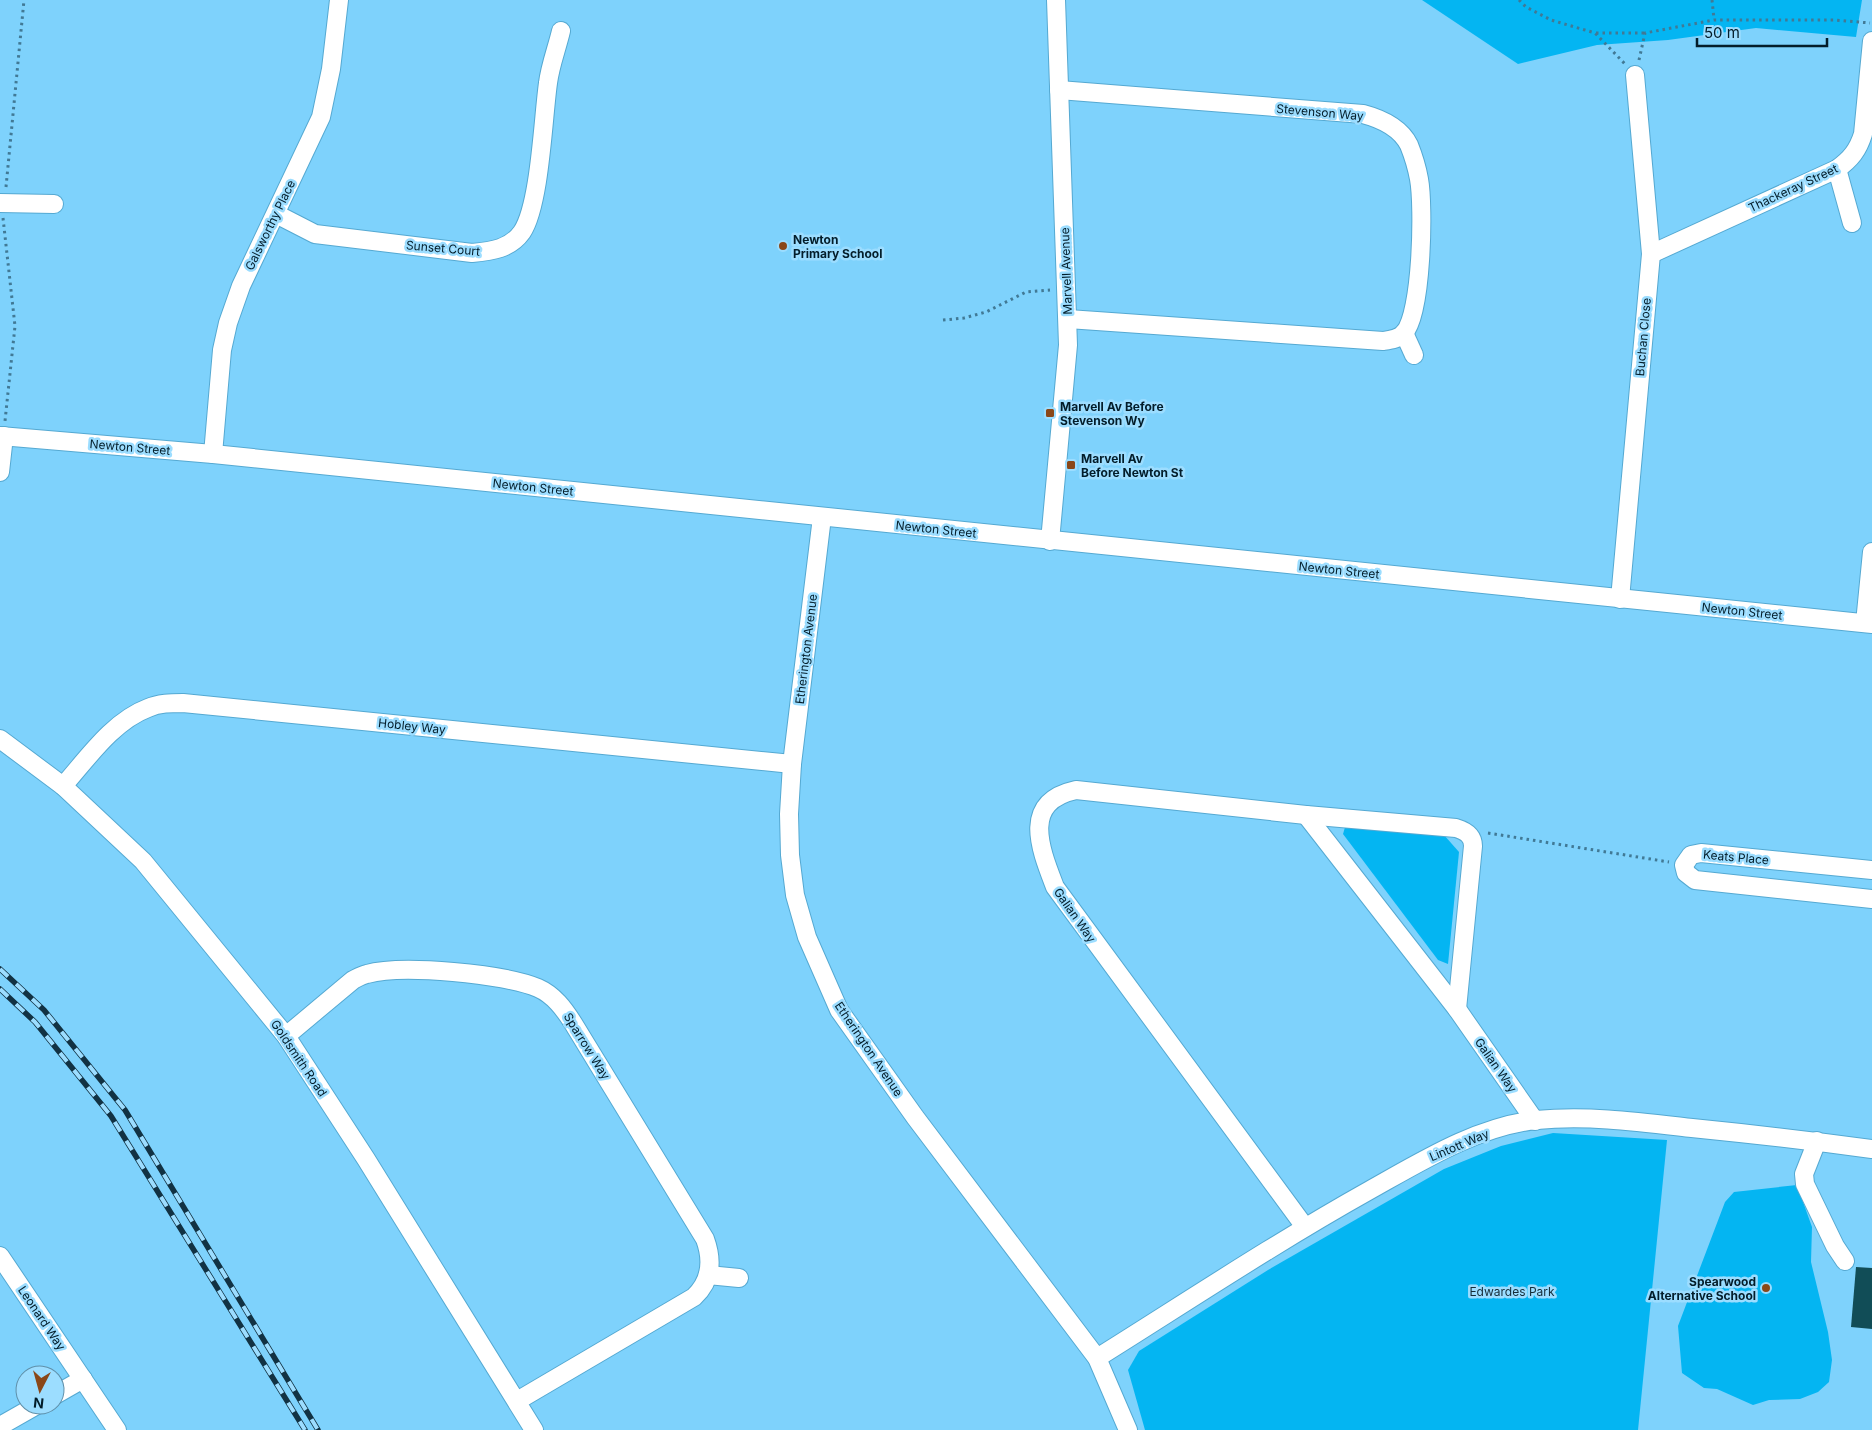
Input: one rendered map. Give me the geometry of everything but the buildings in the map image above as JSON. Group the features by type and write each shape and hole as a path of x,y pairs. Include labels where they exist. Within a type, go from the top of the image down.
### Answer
{"street":[{"name":"Galsworthy Place","path":"213,454 222,350 228,323 241,286 320,116 331,69 339,0"},
{"name":"Marvell Avenue","path":"1050,541 1067,376 1068,319 1056,0"},
{"name":"Sunset Court","path":"276,214 315,234 472,253 493,251 508,246 522,232 532,213 548,80 561,31"},
{"name":"Thackeray Street","path":"1651,254 1837,168 1850,160 1859,147 1863,134 1872,41"},
{"name":"Buchan Close","path":"1620,598 1651,254 1635,75"},
{"name":"Stevenson Way","path":"1059,90 1363,114 1379,118 1392,126 1409,145 1419,178 1421,197 1422,218 1415,303 1404,334"},
{"path":"1837,168 1852,222"},
{"path":"0,203 54,204"},
{"path":"1068,319 1383,341 1404,334 1414,355"},
{"path":"0,472 2,436"},
{"name":"Newton Street","path":"2,436 213,454 1868,624"},
{"name":"Etherington Avenue","path":"822,517 792,764 790,847 795,895 806,937 839,1010 915,1116 1097,1358 1128,1430"},
{"path":"1868,624 1872,552"},
{"name":"Hobley Way","path":"63,786 117,727 132,716 148,708 183,702 792,764"},
{"name":"Goldsmith Road","path":"0,739 63,786 143,861 286,1036 366,1159 534,1430"},
{"name":"Galian Way","path":"1305,1227 1066,905 1055,887 1047,865 1039,821 1042,810 1050,800 1059,794 1076,790 1306,815 1456,828 1469,836"},
{"name":"Galian Way","path":"1306,815 1457,1009 1535,1120"},
{"path":"1457,1009 1474,846 1469,836"},
{"name":"Keats Place","path":"1872,870 1701,853 1691,855 1684,865 1686,873 1695,880 1872,899"},
{"name":"Sparrow Way","path":"286,1036 353,980 366,974 399,971 433,972 520,982 540,989 557,1001 574,1023 705,1240 709,1252 708,1276"},
{"name":"Lintott Way","path":"1097,1358 1305,1227 1433,1155 1473,1137 1535,1120 1581,1117 1626,1120 1817,1141 1872,1149"},
{"path":"1817,1141 1804,1174 1805,1184 1835,1246 1845,1261"},
{"name":"Leonard Way","path":"0,1256 117,1430"},
{"path":"517,1401 694,1297 703,1288 708,1276 739,1278"},
{"path":"65,1389 83,1379"},
{"path":"0,1426 19,1415"}],"path":[{"path":"1519,0 1526,7 1551,20 1596,32 1646,33 1714,20 1835,20 1872,23"},
{"path":"1712,0 1714,20"},
{"path":"1596,32 1635,75"},
{"path":"1635,75 1646,33"},
{"path":"943,320 964,318 986,312 1026,292 1053,290"},
{"path":"1469,836 1482,832 1684,865"}],"green space":[{"path":"1422,0 1862,0 1856,37 1756,28 1668,40 1597,45 1518,64"},
{"path":"1346,824 1444,835 1459,852 1448,964 1438,960 1343,834"},
{"name":"Edwardes Park","path":"1553,1133 1667,1140 1638,1430 1145,1430 1128,1370 1139,1351 1268,1270 1444,1169 1501,1146"},
{"path":"1797,1185 1812,1227 1811,1262 1828,1332 1832,1360 1829,1382 1818,1392 1800,1399 1769,1400 1753,1405 1717,1389 1704,1388 1682,1373 1678,1326 1725,1202 1734,1192"}],"railway":[{"path":"0,969 44,1010 125,1110 318,1430"},
{"path":"0,989 35,1022 111,1116 305,1430"}],"place":[{"name":"Newton Primary School","path":"783,246"},
{"name":"Marvell Av Before Stevenson Wy","path":"1050,413"},
{"name":"Marvell Av Before Newton St","path":"1071,465"},
{"name":"Spearwood Alternative School","path":"1766,1288"}]}
